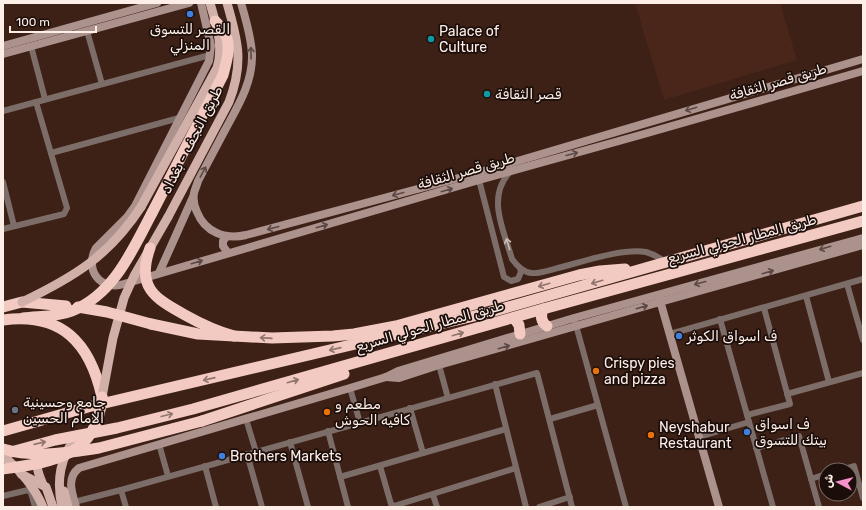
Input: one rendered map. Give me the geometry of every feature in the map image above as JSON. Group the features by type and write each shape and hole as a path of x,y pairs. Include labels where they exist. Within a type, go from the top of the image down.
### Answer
{"highway":[{"path":"3,320 55,315 71,311 97,296 108,287 117,276 152,213 223,76 228,45 224,32 215,21"},
{"name":"طريق المطار الحولي السريع","path":"3,431 88,407 491,312 863,206"},
{"name":"طريق المطار الحولي السريع","path":"3,455 33,445 117,428 193,409 863,221"},
{"path":"792,226 790,233 796,240"},
{"path":"767,233 774,239 774,243 770,247"},
{"path":"150,248 145,268 148,283 154,295 162,302 200,323 218,332 234,336"},
{"path":"3,307 22,302 85,308 107,312 182,332 214,336 286,338 332,336 361,333 396,326 579,275 611,270 637,271"},
{"path":"543,310 541,314 542,320 547,326"},
{"path":"3,469 48,462 73,452 88,437 100,416 102,397 93,366 85,351 75,338 65,331 41,321 23,318"},
{"path":"514,318 519,325 520,334"},
{"path":"3,449 39,454 62,453 98,448 202,421 416,350 437,340"}],"main road":[{"path":"22,302 63,282 101,255 123,233 141,207 217,68 220,58 220,45 210,3"},
{"name":"طريق النجف - بغداد","path":"102,397 113,338 124,298 134,276 168,217 229,102 235,82 238,62 237,42 227,3"},
{"path":"59,479 68,450 77,435"},
{"path":"73,452 65,470 63,486 73,505"},
{"path":"3,455 21,472 34,489 43,507"},
{"path":"53,507 48,490 44,485 37,465 38,461 44,456 52,455 60,464 59,479 62,507"},
{"path":"3,469 18,472 44,485"}],"street":[{"path":"3,46 157,3"},
{"path":"3,54 189,3"},
{"path":"3,111 210,55 211,46 201,3"},
{"path":"160,273 194,194 198,181 247,86 252,55 251,39 241,3"},
{"path":"87,31 102,84"},
{"path":"31,46 45,99"},
{"name":"طريق قصر الثقافة","path":"210,55 209,61 135,206 127,217 96,248 92,259 94,272 97,277 106,284 118,286 510,171 863,71"},
{"name":"طريق قصر الثقافة","path":"194,194 196,210 203,223 216,233 238,237 477,172 863,59"},
{"path":"3,229 64,214 66,211 67,205 36,102"},
{"path":"708,104 711,115"},
{"path":"51,153 179,118"},
{"path":"510,171 501,184 497,204 512,259 524,271 536,273 600,257 638,252 650,253 665,262"},
{"path":"479,180 504,277 510,281 518,279 520,276 520,268"},
{"path":"3,182 14,226"},
{"path":"227,236 223,241 223,246 228,253"},
{"path":"386,377 399,378 575,322 863,238"},
{"path":"659,298 863,245"},
{"path":"670,334 863,279"},
{"path":"847,284 862,328 863,340"},
{"path":"806,296 829,382"},
{"path":"659,298 719,507"},
{"path":"747,415 790,404 764,308"},
{"path":"720,319 773,507"},
{"path":"572,507 537,373 168,476 73,505 71,477 79,468 350,388 386,377 398,371 547,326 575,322"},
{"path":"575,322 626,507"},
{"path":"439,365 448,398"},
{"path":"787,394 863,374"},
{"path":"495,384 526,507"},
{"path":"350,388 360,422"},
{"path":"550,419 598,405"},
{"path":"410,408 423,453"},
{"path":"246,419 256,452"},
{"path":"699,437 749,422"},
{"path":"340,477 506,430"},
{"path":"328,431 348,507"},
{"path":"756,448 799,436 820,507"},
{"path":"290,442 308,507"},
{"path":"159,444 168,476"},
{"path":"247,454 262,507"},
{"path":"205,466 216,507"},
{"path":"380,466 391,504 394,506 403,506 516,468"},
{"path":"811,479 818,477"},
{"path":"858,480 863,498"},
{"path":"3,496 28,490 32,493 35,507"},
{"path":"121,490 126,507"},
{"path":"433,495 436,507"},
{"path":"539,507 570,497"}],"shaded area":[{"path":"635,3 780,3 797,60 664,100"}],"place":[{"name":"القصر للتسوق المنزلي","path":"190,14"},
{"name":"Palace of Culture","path":"431,39"},
{"name":"قصر الثقافة","path":"487,94"},
{"name":"ف اسواق الكوثر","path":"679,336"},
{"name":"Crispy pies and pizza","path":"596,371"},
{"name":"جامع وحسينية الامام الحسين","path":"15,410"},
{"name":"مطعم و كافيه الحوش","path":"327,412"},
{"name":"ف اسواق بيتك للتسوق","path":"747,432"},
{"name":"Neyshabur Restaurant","path":"651,435"},
{"name":"Brothers Markets","path":"222,456"}]}
